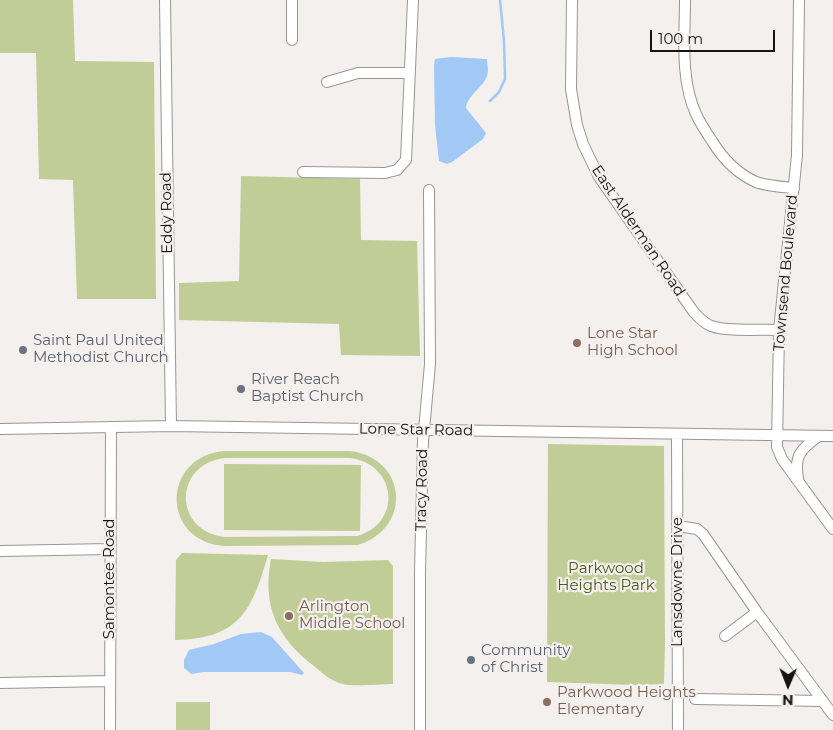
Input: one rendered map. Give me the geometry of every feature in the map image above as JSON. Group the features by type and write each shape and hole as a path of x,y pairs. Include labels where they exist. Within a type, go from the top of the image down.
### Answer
{"street":[{"name":"Eddy Road","path":"164,0 171,426"},
{"path":"292,0 292,40"},
{"path":"303,172 385,173 392,172 401,167 406,160 413,0"},
{"name":"East Alderman Road","path":"572,0 571,89 573,107 583,144 599,177 692,311 700,319 709,325 720,328 779,330"},
{"path":"685,0 685,72 696,114 706,132 730,165 743,175 758,183 794,188"},
{"name":"Townsend Boulevard","path":"799,0 798,108 794,188 779,330 777,447 781,456 833,529"},
{"path":"327,82 358,73 410,73"},
{"name":"Tracy Road","path":"420,730 420,572 424,430 430,364 429,190"},
{"name":"Lone Star Road","path":"0,429 171,426 833,436"},
{"name":"Samontee Road","path":"110,427 110,730"},
{"name":"Lansdowne Drive","path":"677,434 678,730"},
{"path":"799,482 796,465 800,452 819,436"},
{"path":"678,526 697,529 703,534 757,612 833,714"},
{"path":"0,551 110,549"},
{"path":"725,636 757,612"},
{"path":"0,683 110,681"},
{"path":"694,699 823,701"}],"green space":[{"path":"0,0 73,0 75,61 154,62 156,299 77,299 73,180 39,179 36,53 0,53"},
{"path":"241,176 360,179 361,240 417,241 420,356 341,355 339,324 179,320 179,283 239,281"},
{"name":"Parkwood Heights Park","path":"548,444 664,446 664,684 547,682"},
{"path":"224,451 350,451 369,456 383,466 392,479 396,494 395,510 388,524 376,536 358,545 224,546 203,541 189,530 180,515 177,499 180,482 189,468 203,457","holes":["225,458 350,458 366,463 377,471 385,482 388,494 387,507 382,519 372,529 357,536 225,537 208,532 196,523 188,511 186,498 188,484 196,472 208,463"]},
{"path":"224,464 361,465 360,531 224,530"},
{"path":"182,553 268,555 256,592 239,618 228,627 214,634 175,640 176,560"},
{"path":"271,559 323,562 388,560 393,566 393,684 348,685 339,683 327,677 290,644 275,620 271,606 269,576"},
{"path":"176,702 210,702 210,730 176,730"}],"water":[{"path":"451,57 487,59 487,76 470,98 466,108 486,133 483,139 447,164 439,161 435,125 434,65 435,59"},
{"path":"261,632 272,637 304,673 302,675 290,672 203,672 191,674 184,668 184,660 189,650 214,644 241,634"}],"waterway":[{"path":"490,101 499,92 505,79 500,0"}],"place":[{"name":"Lone Star High School","path":"577,343"},
{"name":"Saint Paul United Methodist Church","path":"23,350"},
{"name":"River Reach Baptist Church","path":"241,389"},
{"name":"Arlington Middle School","path":"289,616"},
{"name":"Community of Christ","path":"471,660"},
{"name":"Parkwood Heights Elementary","path":"547,702"}]}
